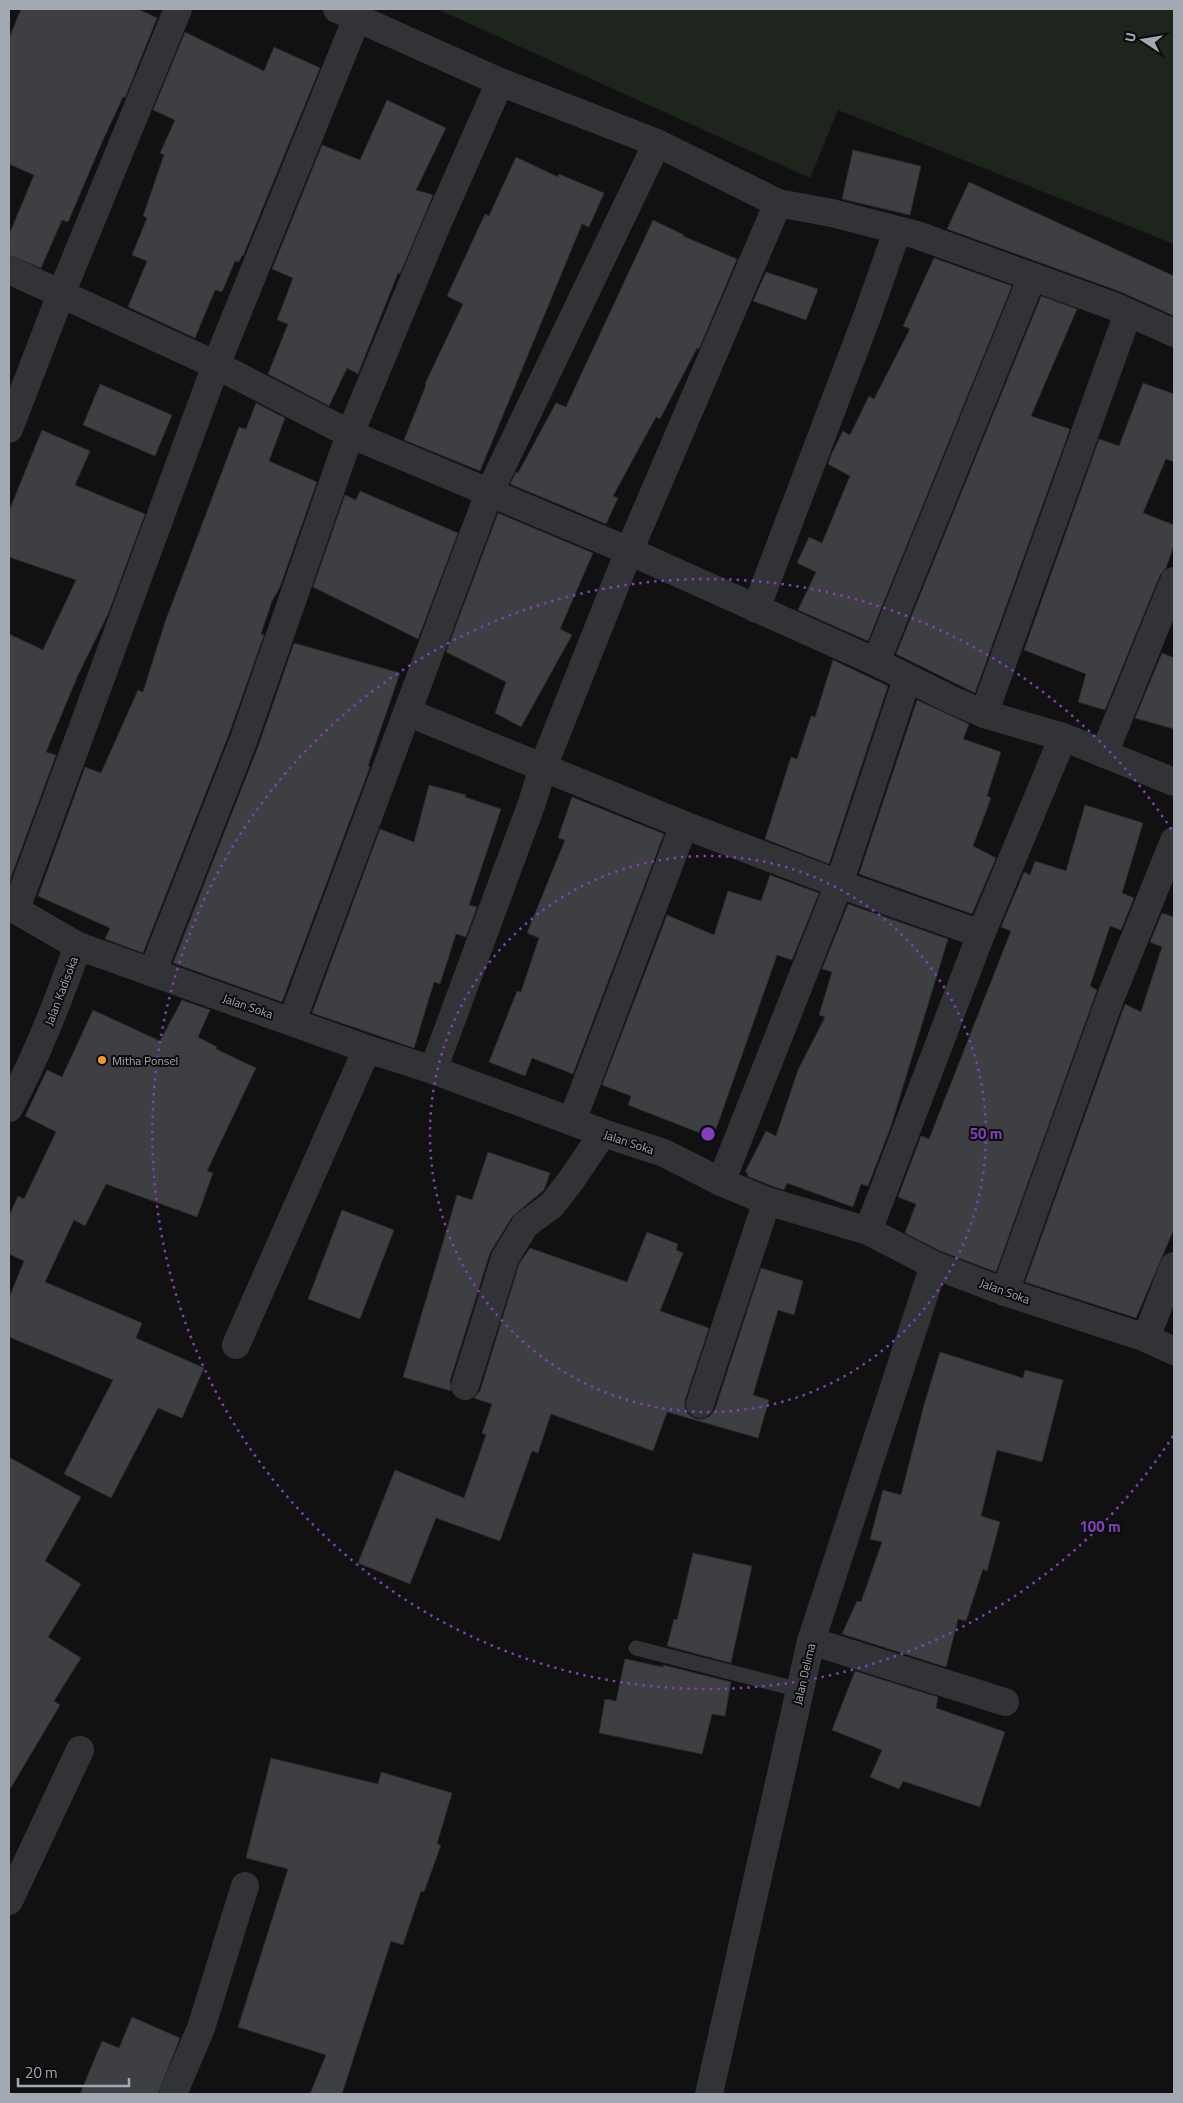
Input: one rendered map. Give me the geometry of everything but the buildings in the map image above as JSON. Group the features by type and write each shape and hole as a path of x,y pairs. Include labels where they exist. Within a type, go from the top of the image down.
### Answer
{"street":[{"path":"9,429 61,294 178,9"},
{"path":"12,908 347,13 500,82 657,143 778,203 832,213 917,235 1116,306 1174,332"},
{"path":"152,973 244,739 350,434 435,229 500,82"},
{"path":"292,1021 489,492 657,143"},
{"path":"433,1070 532,804 543,767 629,551 778,203"},
{"path":"756,609 868,314 897,231"},
{"path":"9,270 216,365 350,434 629,551 876,662 907,679 984,714 1063,737 1174,782"},
{"path":"876,662 1032,277"},
{"path":"984,714 1128,313"},
{"path":"1104,754 1174,581"},
{"path":"721,1182 840,884 907,679"},
{"path":"407,712 684,825 840,884 981,934"},
{"path":"868,1231 981,934 1063,737"},
{"path":"572,1121 684,825"},
{"path":"1005,1292 1110,999 1174,842"},
{"name":"Jalan Kadisoka","path":"9,1108 34,1059 78,946 12,908"},
{"name":"Jalan Soka","path":"78,946 664,1153 721,1182 767,1202 868,1231 934,1265 1005,1292 1146,1338 1174,1350"},
{"path":"236,1345 367,1049"},
{"path":"466,1386 505,1258 525,1225 552,1204 572,1179 603,1133"},
{"path":"700,1404 767,1202"},
{"name":"Jalan Delima","path":"709,2094 811,1641 934,1265"},
{"path":"1146,1338 1174,1266"},
{"path":"811,1641 1005,1702"},
{"path":"9,1902 80,1750"},
{"path":"173,2094 201,2028 245,1886"}],"lane":[{"path":"636,1648 800,1690"}],"shaded area":[{"path":"437,9 1174,9 1174,244 838,110 810,178"}],"place":[{"name":"Mitha Ponsel","path":"102,1060"}]}
